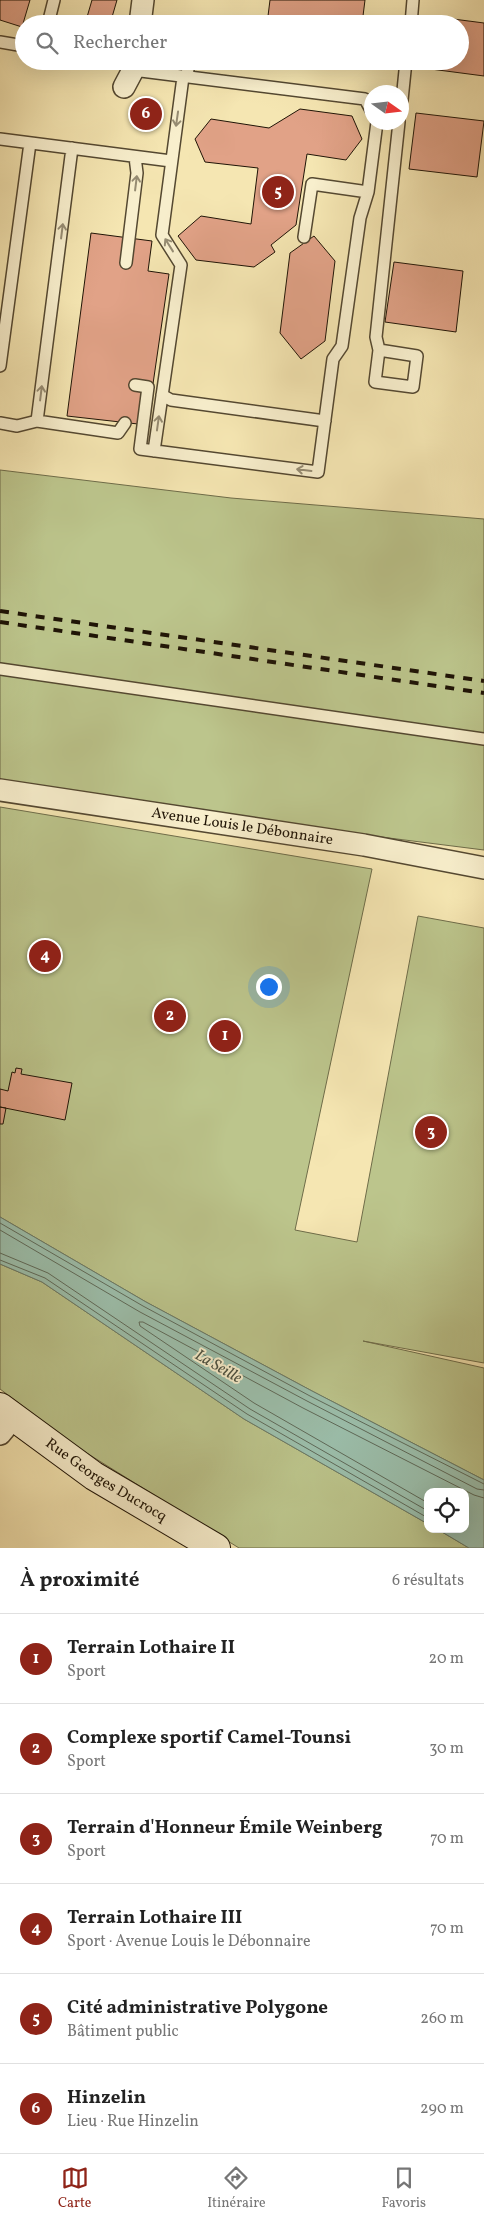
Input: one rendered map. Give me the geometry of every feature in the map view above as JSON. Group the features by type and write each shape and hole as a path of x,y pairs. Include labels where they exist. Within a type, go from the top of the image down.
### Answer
{"street":[{"path":"141,15 143,0"},
{"name":"Avenue Louis le Débonnaire","path":"0,790 364,845 484,868"},
{"name":"Rue Georges Ducrocq","path":"5,1419 94,1476 216,1548"}],"lane":[{"path":"50,15 54,0"},
{"path":"412,15 413,0"},
{"path":"0,42 15,44"},
{"path":"154,451 181,265 162,235 171,161 187,70"},
{"path":"404,85 405,70"},
{"path":"131,73 185,77 364,99"},
{"path":"135,385 148,387 140,449 318,472 333,359 342,346 360,218 368,192 376,130"},
{"path":"379,350 376,338 398,130"},
{"path":"0,139 171,161"},
{"path":"0,366 30,143"},
{"path":"37,421 72,148"},
{"path":"126,263 137,174 135,156"},
{"path":"304,237 312,184 368,192"},
{"path":"162,395 171,400 325,420"},
{"path":"0,423 17,426 37,421 118,433 125,423"},
{"path":"0,669 484,739"}],"green space":[{"path":"0,470 231,498 484,519 484,850 302,827 0,781"},
{"path":"0,807 372,869 295,1230 357,1242 418,916 484,928 484,1363 363,1341 484,1368 484,1480 146,1302 0,1217"},
{"path":"0,1264 42,1282 244,1419 424,1522 424,1533 444,1533 469,1548 239,1548 77,1447 0,1389"}],"water":[{"name":"La Seille","path":"0,1217 146,1302 484,1480 484,1548 469,1548 444,1533 469,1533 469,1488 424,1488 424,1522 244,1419 42,1282 0,1264"}],"building":[{"path":"0,0 30,0 26,15 15,15 15,25 0,20"},
{"path":"92,0 117,0 113,15 88,15"},
{"path":"270,0 365,0 363,15 268,15"},
{"path":"469,21 484,23 484,76 438,70 469,70"},
{"path":"144,105 151,106 149,124 141,123"},
{"path":"300,109 352,116 362,139 346,160 307,154 296,225 271,245 275,252 254,267 196,260 178,236 201,216 251,224 258,168 205,162 195,139 211,119 269,128"},
{"path":"416,113 484,121 477,177 409,169"},
{"path":"91,233 152,241 148,271 169,274 147,425 67,416"},
{"path":"314,236 335,261 325,341 301,359 280,333 290,253"},
{"path":"394,262 463,271 456,332 385,322"},
{"path":"16,1068 22,1069 21,1074 72,1083 65,1120 0,1107 0,1089 8,1091 12,1072 15,1073"},
{"path":"0,1107 6,1108 3,1124 0,1124"}],"railway":[{"path":"0,611 484,681"},
{"path":"0,622 484,693"}],"place":[{"name":"Hinzelin","path":"146,114"},
{"name":"Cité administrative Polygone","path":"278,192"},
{"name":"Terrain Lothaire III","path":"45,956"},
{"name":"Complexe sportif Camel-Tounsi","path":"170,1016"},
{"name":"Terrain Lothaire II","path":"225,1036"},
{"name":"Terrain d'Honneur Émile Weinberg","path":"431,1132"}]}
